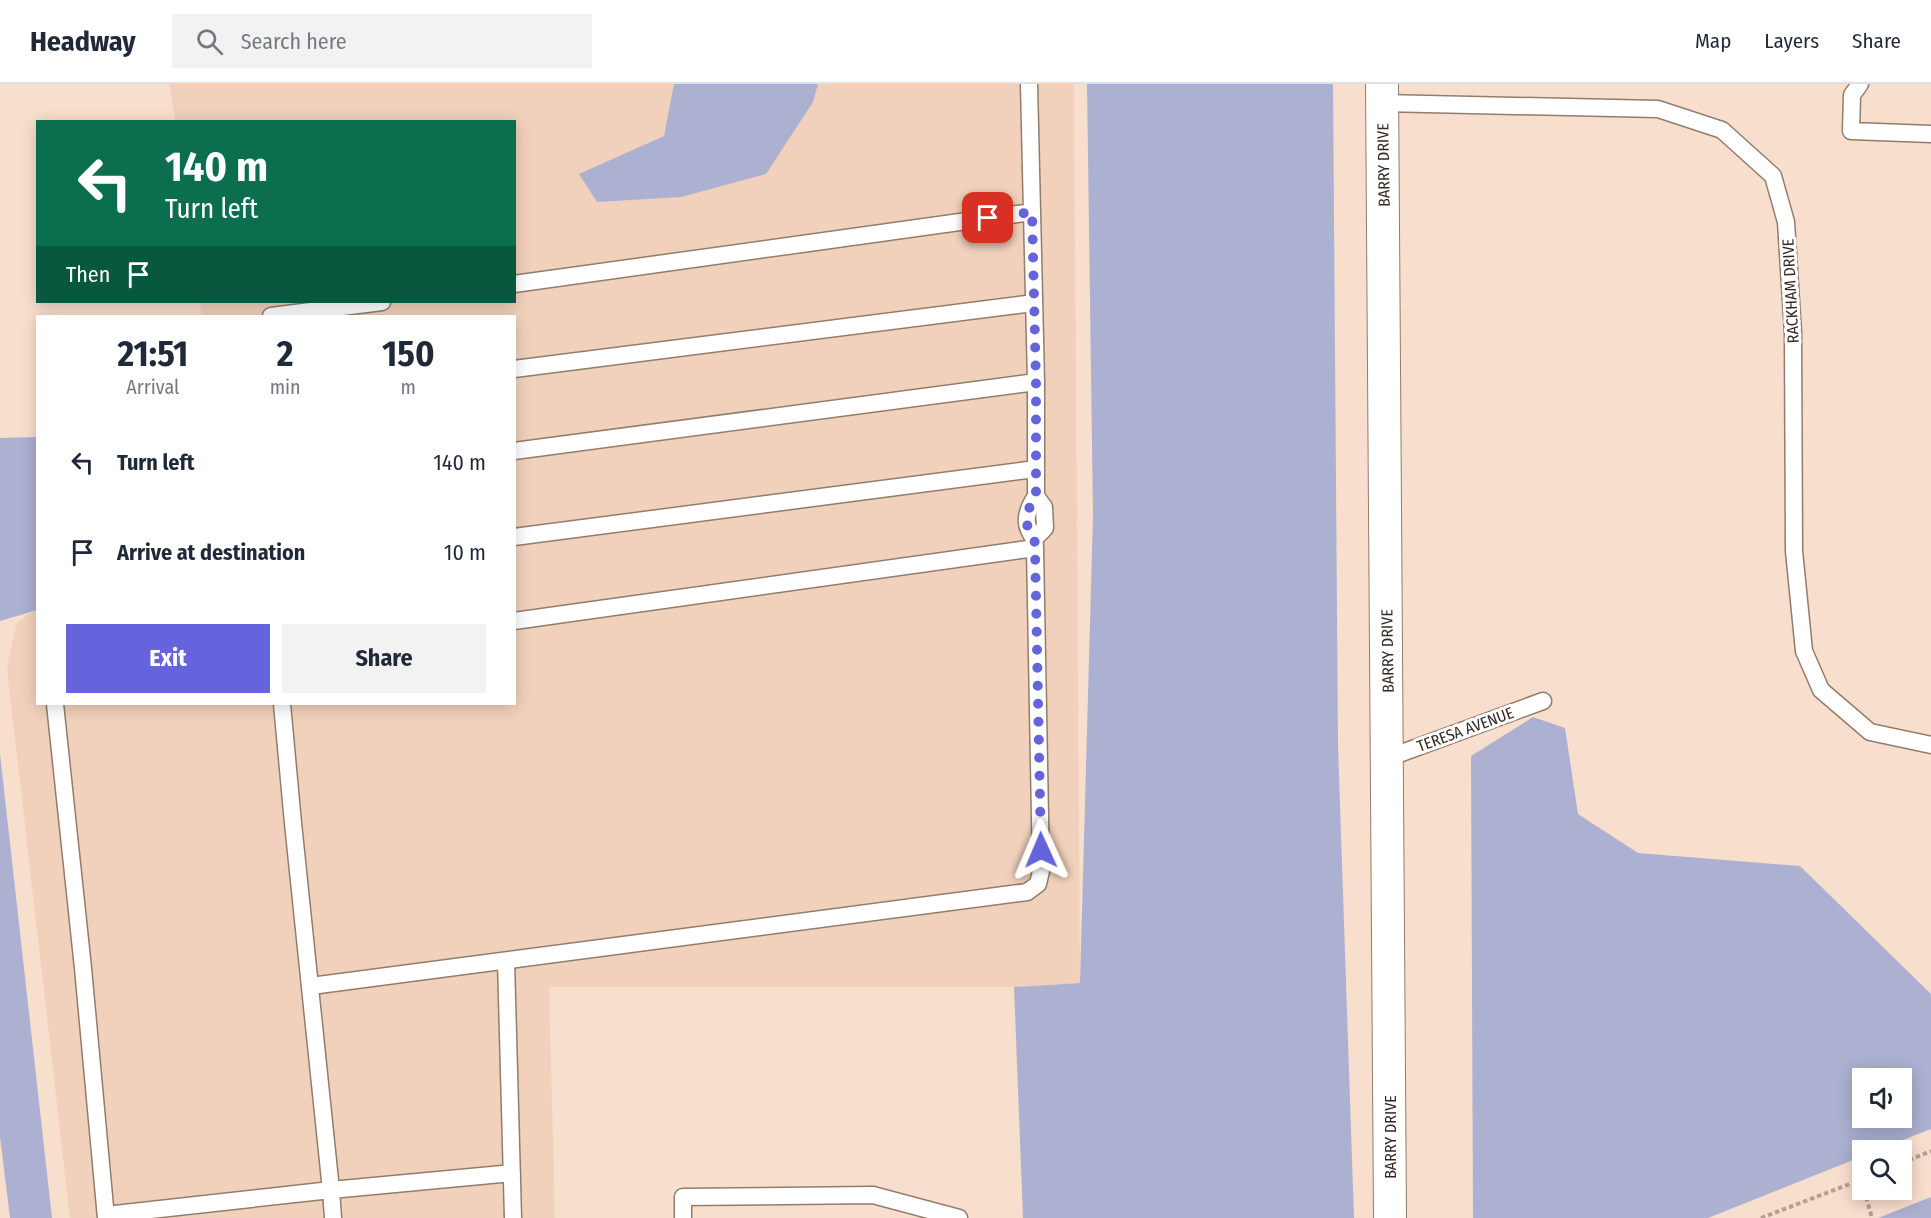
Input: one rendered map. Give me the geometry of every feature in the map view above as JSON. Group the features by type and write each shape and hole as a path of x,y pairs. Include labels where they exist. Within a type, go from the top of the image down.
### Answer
{"street":[{"name":"BARRY DRIVE","path":"1382,94 1390,1218"}],"lane":[{"path":"311,986 1027,892 1038,884 1041,871 1035,543 1028,528 1028,508 1036,496 1036,382 1029,84"},
{"path":"1860,84 1852,96 1851,131 1931,134"},
{"name":"RACKHAM DRIVE","path":"1382,94 1658,109 1722,130 1773,176 1786,222 1788,244 1793,333 1794,551 1804,651 1821,690 1870,732 1931,746"},
{"path":"516,284 1032,212"},
{"path":"279,315 374,303"},
{"path":"516,369 1034,303"},
{"path":"516,451 1036,382"},
{"path":"516,537 1035,469"},
{"path":"516,621 1035,543"},
{"name":"TERESA AVENUE","path":"1388,758 1543,701"},
{"path":"55,705 106,1217 331,1190 512,1173"},
{"path":"282,705 333,1218"},
{"path":"506,961 513,1218"},
{"path":"683,1218 683,1197 873,1195 959,1218"}],"path":[{"path":"1912,1159 1931,1151"},
{"path":"1761,1218 1852,1183"},
{"path":"1867,1200 1872,1218"}],"shaded area":[{"path":"170,84 1074,84 1080,983 1014,987 549,987 555,1218 70,1218 7,669 16,624 36,609 36,705 516,705 516,315 202,315 199,303 516,303 516,120 175,120"},
{"path":"674,84 818,84 813,102 766,174 681,197 597,202 579,174 664,136"},
{"path":"1087,84 1333,84 1338,746 1354,1218 1023,1218 1014,987 1080,983 1093,515"},
{"path":"36,437 36,610 0,621 0,438"},
{"path":"1533,717 1565,728 1578,814 1638,853 1800,866 1931,994 1931,1129 1903,1140 1852,1140 1852,1160 1708,1218 1473,1218 1471,756"},
{"path":"0,754 52,1218 10,1218 0,1137"},
{"path":"1931,1197 1931,1218 1878,1218"}],"route":[{"path":"988,218 1032,212 1036,496 1028,508 1028,528 1035,537 1041,850"}]}
